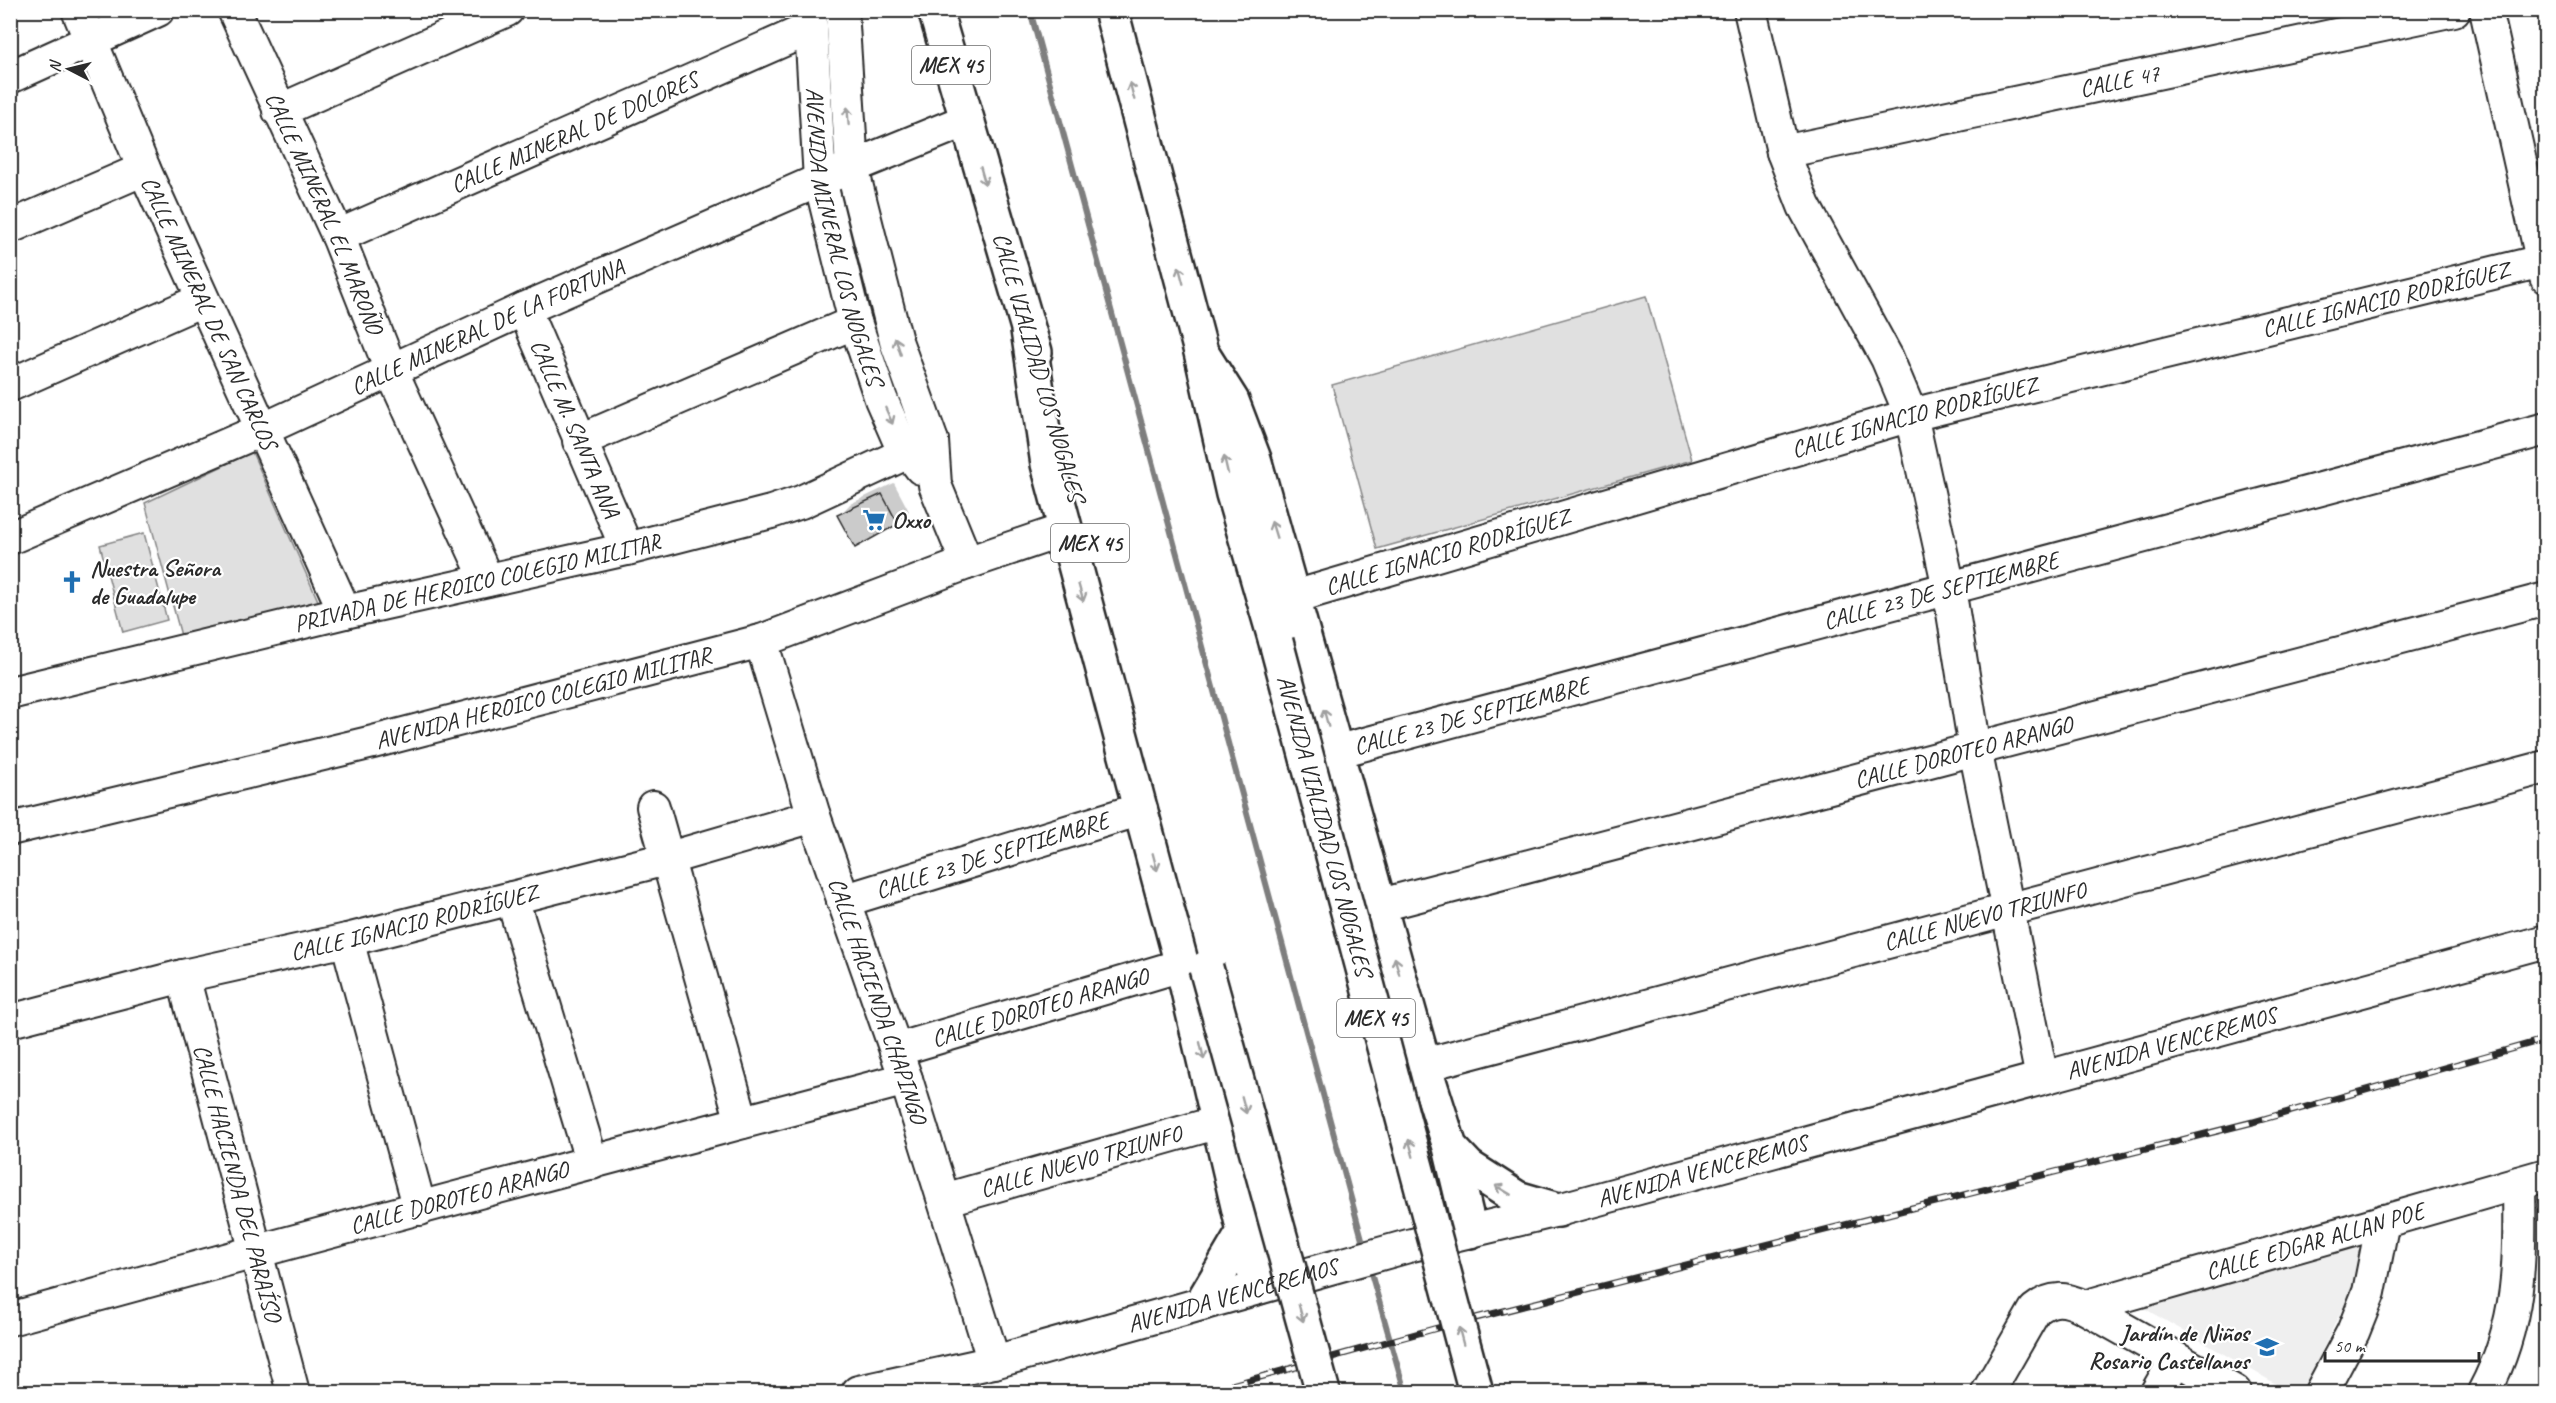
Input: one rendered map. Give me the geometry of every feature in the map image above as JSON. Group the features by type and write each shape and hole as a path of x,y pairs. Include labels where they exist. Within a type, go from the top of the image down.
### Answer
{"highway":[{"name":"CALLE VIALIDAD LOS NOGALES","path":"935,10 1097,566 1194,966"},
{"name":"MEX 45","path":"1111,10 1201,352"},
{"path":"1028,330 1048,464 1064,530 1141,809 1194,966 1219,1122 1258,1287"},
{"path":"1201,352 1232,401 1245,432 1294,597 1335,752 1381,905 1424,1065 1450,1147 1470,1231"},
{"name":"AVENIDA VIALIDAD LOS NOGALES","path":"1201,352 1233,494 1276,642 1476,1392"},
{"name":"MEX 45","path":"1194,966 1323,1392"},
{"path":"1450,1147 1469,1167 1517,1198 1558,1210"},
{"path":"1202,1303 1244,1232"}],"street":[{"name":"CALLE MINERAL DE SAN CARLOS","path":"78,10 202,300 264,429 345,612"},
{"path":"10,77 158,10"},
{"name":"CALLE MINERAL EL MAROÑO","path":"234,10 338,236 391,370 487,580"},
{"path":"279,111 507,10"},
{"path":"842,10 852,168 920,447 967,563"},
{"path":"1750,10 1783,152 1804,206 1887,358 1911,415 1949,588 1975,749 2042,1078"},
{"name":"CALLE 47","path":"1783,152 2454,10"},
{"path":"2486,10 2544,269"},
{"name":"AVENIDA MINERAL LOS NOGALES","path":"811,19 820,180 855,322 881,399 920,447"},
{"name":"CALLE MINERAL DE DOLORES","path":"338,236 811,19"},
{"name":"CALLE MINERAL DE LA FORTUNA","path":"10,538 264,429 524,309 820,180 967,120"},
{"path":"10,227 144,168"},
{"name":"CALLE IGNACIO RODRÍGUEZ","path":"1294,597 1911,415 2544,269"},
{"path":"10,385 202,300"},
{"name":"CALLE M. SANTA ANA","path":"524,309 627,549"},
{"path":"579,441 855,322"},
{"name":"CALLE 23 DE SEPTIEMBRE","path":"1335,752 2546,429"},
{"name":"PRIVADA DE HEROICO COLEGIO MILITAR","path":"10,693 345,612 627,549 781,509 920,447"},
{"name":"AVENIDA HEROICO COLEGIO MILITAR","path":"10,829 373,742 761,641 967,563 1064,530"},
{"name":"CALLE DOROTEO ARANGO","path":"1381,905 2546,599"},
{"name":"CALLE HACIENDA CHAPINGO","path":"761,641 814,816 901,1064 994,1362"},
{"name":"CALLE NUEVO TRIUNFO","path":"1424,1065 2546,767"},
{"path":"652,807 742,1122"},
{"name":"CALLE 23 DE SEPTIEMBRE","path":"843,901 1141,809"},
{"name":"CALLE IGNACIO RODRÍGUEZ","path":"10,1022 183,975 347,940 666,859 814,816"},
{"path":"512,898 592,1163"},
{"path":"347,940 420,1209"},
{"name":"AVENIDA VENCEREMOS","path":"858,1392 994,1362 1322,1269 1558,1210 2546,941"},
{"name":"CALLE DOROTEO ARANGO","path":"10,1319 254,1251 420,1209 742,1122 901,1064 1194,966"},
{"name":"CALLE HACIENDA DEL PARAÍSO","path":"183,975 293,1392"},
{"name":"CALLE NUEVO TRIUNFO","path":"944,1200 1219,1122"},
{"path":"2484,1392 2510,1330 2532,1179"},
{"name":"CALLE EDGAR ALLAN POE","path":"1988,1392 2035,1310 2046,1302 2071,1303 2383,1221 2532,1179"},
{"path":"2321,1392 2353,1332 2369,1292 2383,1221"},
{"path":"2071,1303 2235,1392"},
{"path":"2157,1392 2176,1359"}],"shaded area":[{"path":"1646,296 1692,460 1377,549 1332,385"},
{"path":"252,452 323,612 183,643 145,503"},
{"path":"144,533 167,620 123,632 100,545"},
{"name":"Jardín de Niños Rosario Castellanos","path":"2346,1244 2360,1249 2356,1280 2302,1392 2290,1392 2133,1302"}],"building":[{"path":"882,494 898,524 855,548 837,515"}],"waterway":[{"path":"1030,10 1365,1250"},
{"path":"1369,1266 1405,1392"}],"railway":[{"path":"1206,1392 1448,1325 2253,1122 2546,1039"}],"place":[{"name":"Oxxo","path":"874,520"},
{"name":"Nuestra Señora de Guadalupe","path":"72,582"},
{"name":"Jardín de Niños Rosario Castellanos","path":"2267,1347"}]}
